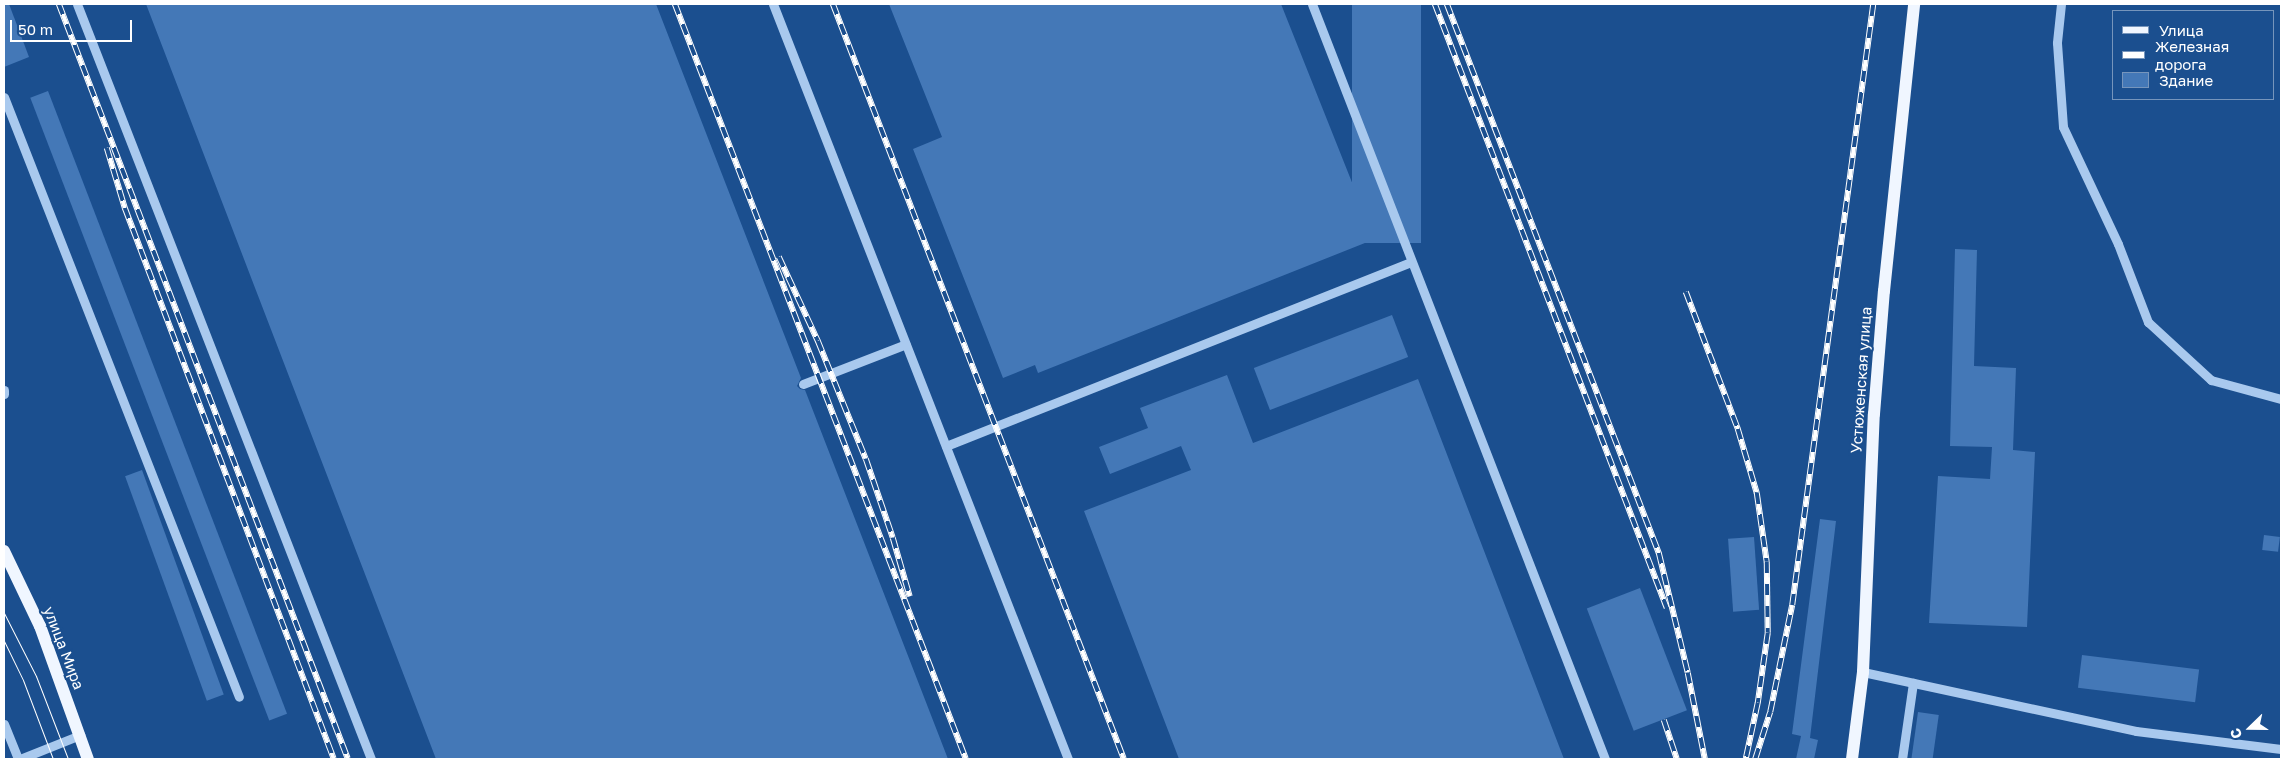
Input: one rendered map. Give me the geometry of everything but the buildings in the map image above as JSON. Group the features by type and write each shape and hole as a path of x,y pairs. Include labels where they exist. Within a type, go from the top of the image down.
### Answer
{"main road":[{"name":"Устюженская улица","path":"1852,759 1863,672 1874,414 1882,310 1914,4"},
{"name":"улица Мира","path":"4,551 40,626 88,759"}],"lane":[{"path":"77,4 371,759"},
{"path":"774,4 1068,759"},
{"path":"1312,4 1604,759"},
{"path":"2061,4 2057,43 2063,127 2118,244 2148,322 2211,380 2281,399"},
{"path":"4,97 239,697"},
{"path":"946,446 1411,262"},
{"path":"803,384 906,344"},
{"path":"1863,672 2136,731 2281,749"},
{"path":"1902,759 1913,682"},
{"path":"4,724 19,759 80,734"}],"tram line":[{"path":"4,613 36,676 68,759"},
{"path":"4,641 23,680 53,759"}],"railway":[{"path":"59,4 348,759"},
{"path":"675,4 966,759"},
{"path":"833,4 1124,759"},
{"path":"1435,4 1667,608"},
{"path":"1447,4 1659,553 1688,673 1705,759"},
{"path":"1755,759 1770,712 1792,605 1873,4"},
{"path":"107,148 125,208 334,759"},
{"path":"779,257 818,341 866,459 893,538 910,597"},
{"path":"1686,292 1738,429 1757,493 1767,562 1768,633 1758,703 1746,759"},
{"path":"1664,720 1677,759"}]}
